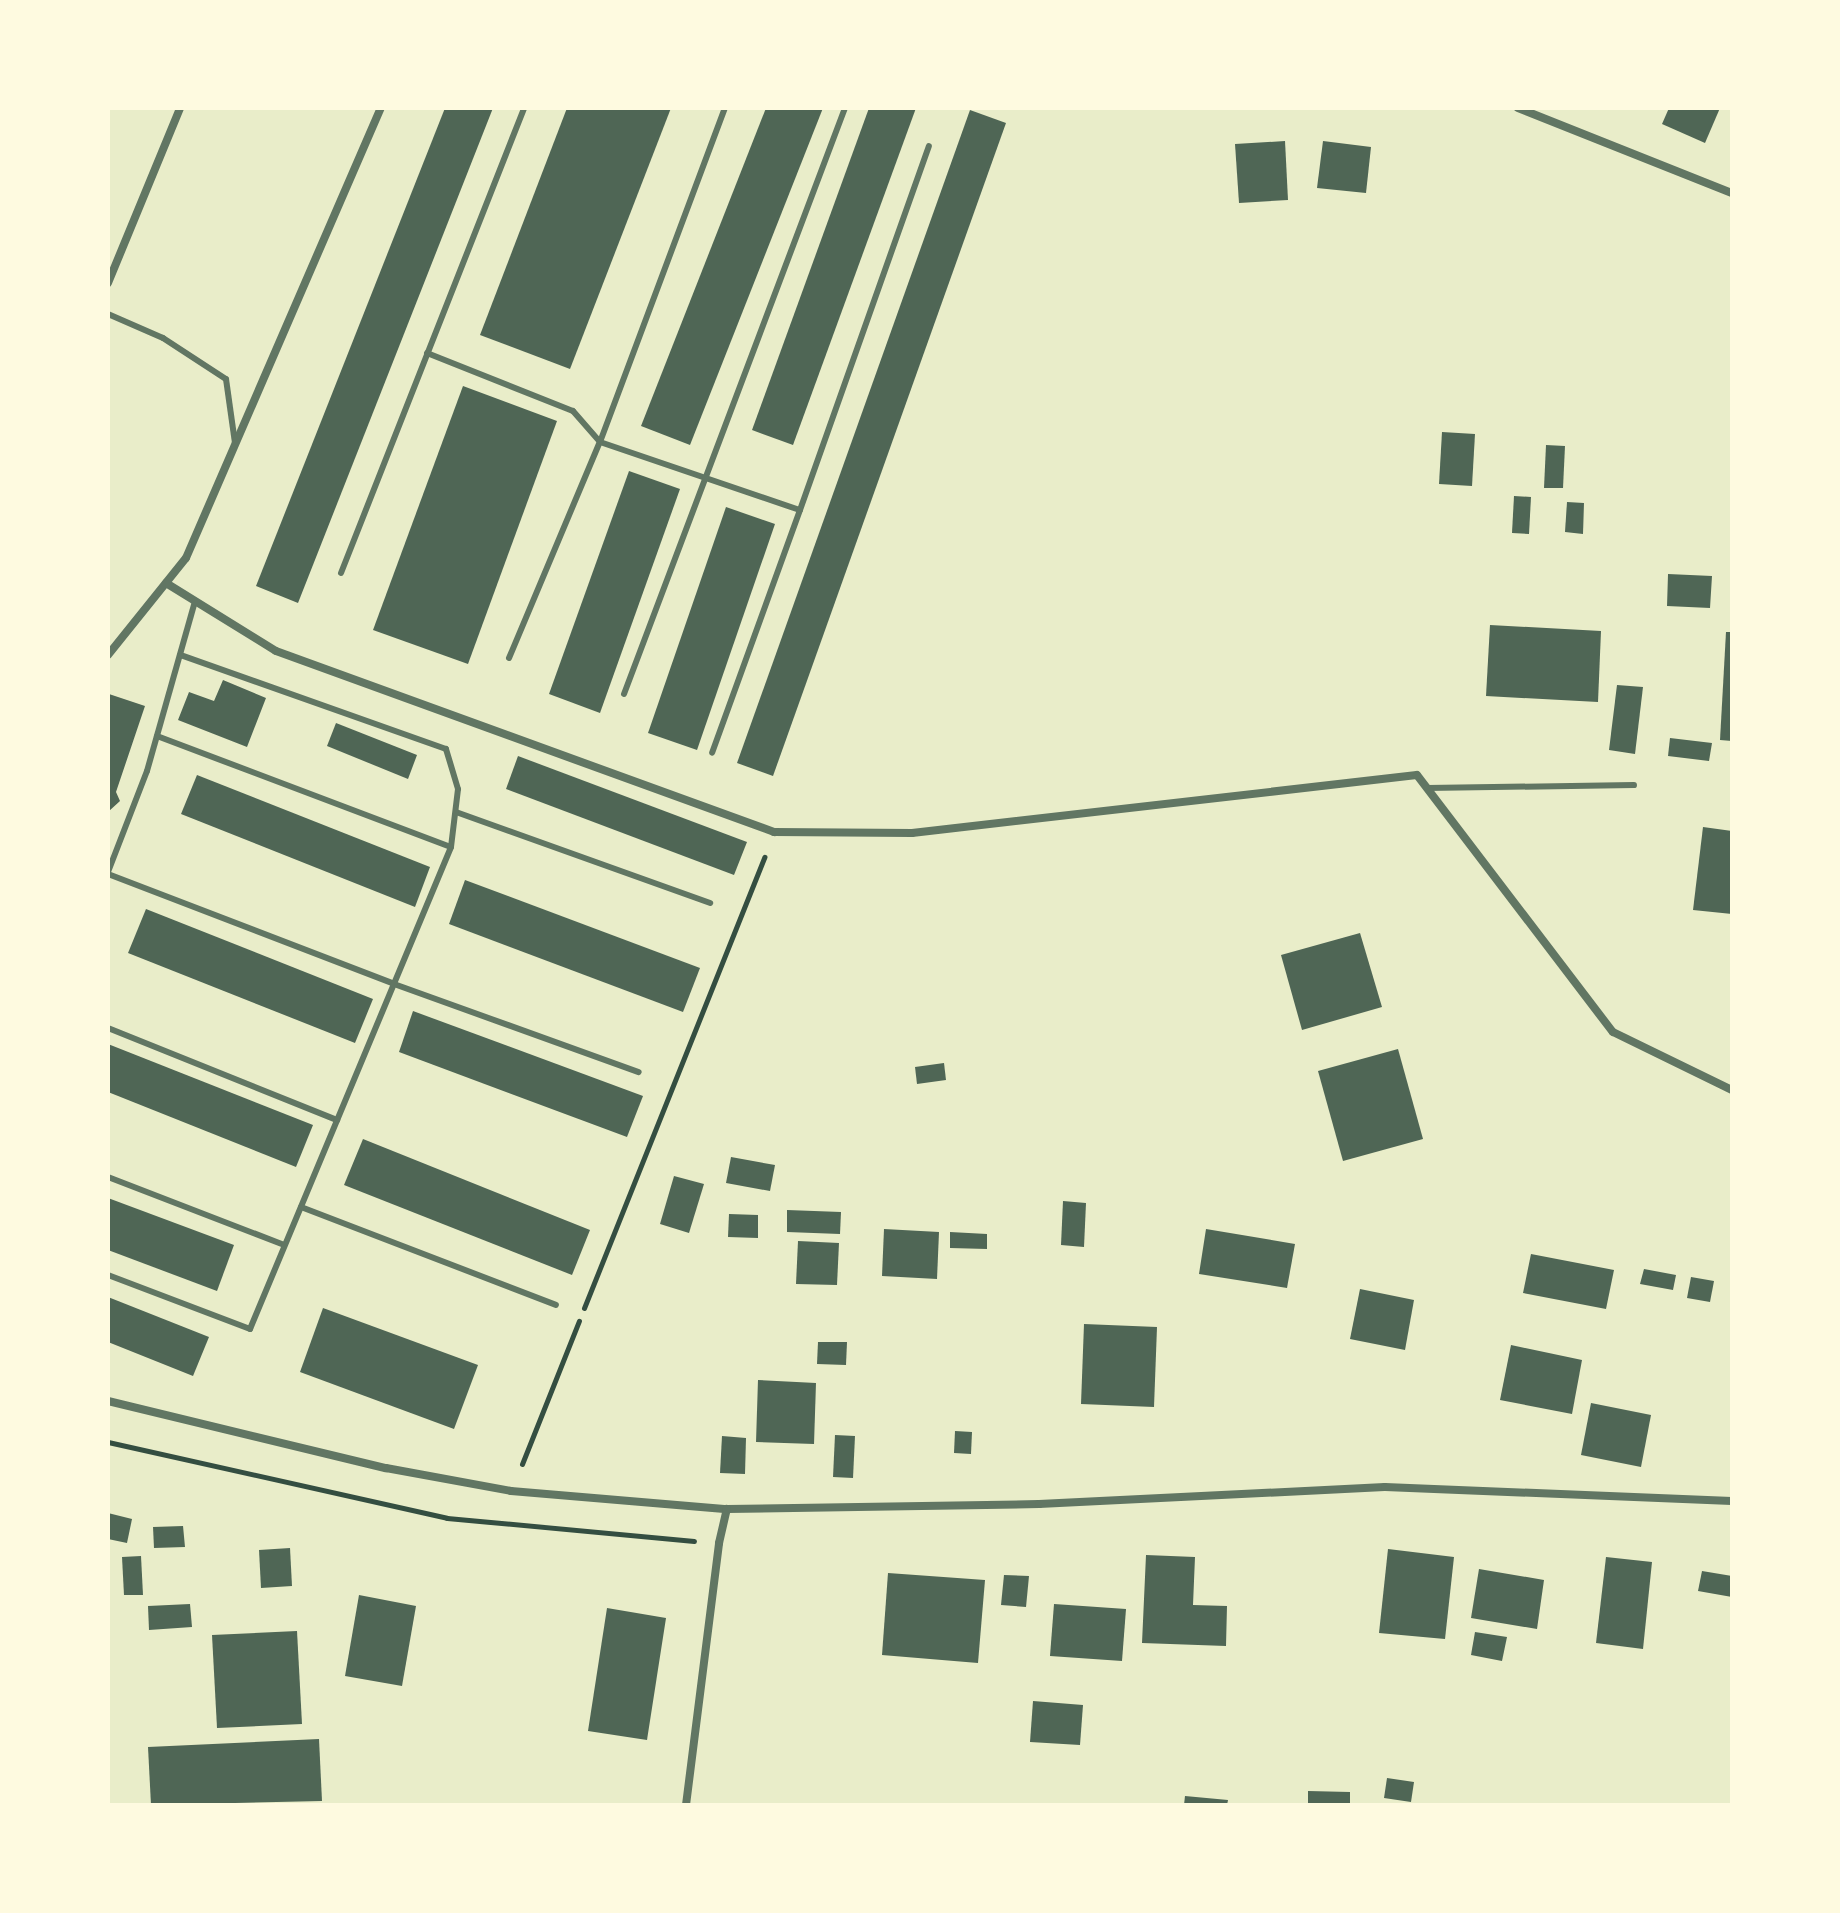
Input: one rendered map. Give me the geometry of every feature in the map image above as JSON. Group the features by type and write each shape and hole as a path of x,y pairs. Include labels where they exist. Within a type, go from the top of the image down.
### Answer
{"street":[{"path":"108,283 180,108"},
{"path":"108,655 186,558 381,108"},
{"path":"1518,108 1732,193"},
{"path":"166,583 276,651 774,832 912,833 1417,775 1613,1032 1732,1090"},
{"path":"108,1401 386,1468 511,1491 727,1509 1039,1504 1385,1487 1732,1501"},
{"path":"686,1805 719,1543 727,1509"}],"lane":[{"path":"341,573 524,108"},
{"path":"509,658 600,442 725,108"},
{"path":"624,694 845,108"},
{"path":"712,753 929,146"},
{"path":"108,314 163,338 226,379 235,447"},
{"path":"427,353 573,411 600,442 800,510"},
{"path":"195,601 157,736 108,873 394,984 639,1072"},
{"path":"108,1275 250,1329 451,847 456,812 458,789 446,749 180,655"},
{"path":"157,736 451,847"},
{"path":"1427,788 1634,785"},
{"path":"456,812 710,903"},
{"path":"108,846 118,846"},
{"path":"108,1028 337,1120"},
{"path":"108,1177 284,1245"},
{"path":"301,1207 556,1305"}],"path":[{"path":"511,1491 774,832"}],"building":[{"path":"445,108 493,108 298,603 256,586"},
{"path":"567,108 671,108 570,369 480,335"},
{"path":"766,108 823,108 690,445 641,426"},
{"path":"869,108 916,108 793,445 752,430"},
{"path":"1669,108 1720,108 1705,143 1662,124"},
{"path":"970,110 1006,123 773,776 737,763"},
{"path":"1285,141 1288,200 1239,203 1235,144"},
{"path":"1323,141 1371,147 1366,193 1317,188"},
{"path":"463,386 557,421 468,664 373,630"},
{"path":"1442,432 1475,434 1472,486 1439,484"},
{"path":"1546,445 1565,446 1563,488 1544,488"},
{"path":"629,471 680,489 600,713 549,694"},
{"path":"1514,496 1531,497 1529,534 1512,533"},
{"path":"1567,502 1584,503 1583,534 1565,532"},
{"path":"726,507 775,524 697,750 648,733"},
{"path":"1668,574 1712,576 1710,608 1667,606"},
{"path":"1490,625 1601,631 1598,702 1486,696"},
{"path":"1726,632 1732,632 1732,741 1720,740"},
{"path":"223,680 266,698 247,747 178,720 189,692 214,701"},
{"path":"1617,685 1643,687 1635,754 1609,750"},
{"path":"109,694 145,706 116,792 120,801 108,812"},
{"path":"336,723 417,755 408,779 327,746"},
{"path":"1670,738 1712,743 1709,761 1668,756"},
{"path":"518,756 747,842 734,875 506,789"},
{"path":"197,775 430,867 415,907 181,814"},
{"path":"1703,827 1732,831 1732,914 1693,910"},
{"path":"465,880 700,968 683,1012 449,924"},
{"path":"146,909 373,999 355,1043 128,953"},
{"path":"1360,933 1382,1007 1302,1030 1281,955"},
{"path":"413,1011 643,1096 627,1137 399,1052"},
{"path":"108,1044 313,1125 296,1167 108,1092"},
{"path":"1398,1049 1423,1139 1343,1161 1318,1071"},
{"path":"944,1063 946,1080 917,1084 915,1067"},
{"path":"363,1139 590,1230 572,1275 344,1185"},
{"path":"731,1157 775,1165 770,1191 726,1183"},
{"path":"674,1176 704,1184 689,1233 660,1224"},
{"path":"108,1198 234,1245 217,1291 108,1250"},
{"path":"1063,1201 1086,1203 1084,1247 1061,1245"},
{"path":"787,1210 841,1212 840,1234 787,1232"},
{"path":"729,1214 758,1215 758,1238 728,1237"},
{"path":"884,1229 939,1232 937,1279 882,1276"},
{"path":"1206,1229 1295,1244 1287,1288 1199,1274"},
{"path":"950,1232 987,1234 987,1249 950,1248"},
{"path":"798,1241 839,1243 837,1285 796,1284"},
{"path":"1531,1254 1614,1270 1606,1309 1523,1293"},
{"path":"1644,1269 1676,1275 1673,1290 1640,1284"},
{"path":"1691,1277 1714,1281 1710,1302 1687,1298"},
{"path":"1360,1289 1414,1300 1405,1350 1350,1339"},
{"path":"108,1297 209,1337 193,1376 108,1342"},
{"path":"323,1308 478,1365 454,1429 300,1372"},
{"path":"1084,1324 1157,1327 1154,1407 1081,1404"},
{"path":"818,1342 847,1342 846,1365 817,1364"},
{"path":"1511,1345 1582,1360 1572,1414 1500,1400"},
{"path":"758,1380 816,1383 814,1444 756,1442"},
{"path":"1591,1403 1651,1415 1641,1467 1581,1455"},
{"path":"955,1431 972,1432 971,1454 954,1453"},
{"path":"835,1435 855,1436 853,1478 833,1477"},
{"path":"722,1436 746,1438 745,1474 720,1473"},
{"path":"108,1513 132,1519 127,1543 108,1539"},
{"path":"183,1526 185,1547 154,1548 153,1527"},
{"path":"290,1548 292,1586 261,1588 259,1550"},
{"path":"1388,1549 1454,1557 1445,1639 1379,1633"},
{"path":"1146,1555 1195,1557 1193,1605 1227,1606 1226,1646 1142,1643"},
{"path":"141,1556 143,1595 124,1595 122,1557"},
{"path":"1606,1557 1652,1562 1643,1649 1596,1643"},
{"path":"1479,1569 1544,1580 1537,1629 1471,1618"},
{"path":"1702,1571 1732,1576 1732,1597 1698,1591"},
{"path":"888,1573 985,1580 978,1663 882,1655"},
{"path":"1004,1575 1029,1576 1026,1607 1001,1605"},
{"path":"359,1595 416,1606 402,1686 345,1676"},
{"path":"190,1604 192,1627 149,1630 148,1606"},
{"path":"1054,1604 1126,1609 1122,1661 1050,1656"},
{"path":"607,1608 666,1618 647,1740 588,1731"},
{"path":"297,1631 302,1724 217,1728 212,1635"},
{"path":"1475,1632 1507,1637 1502,1661 1471,1655"},
{"path":"1033,1701 1083,1705 1080,1745 1030,1742"},
{"path":"319,1739 322,1801 151,1805 148,1747"},
{"path":"1387,1778 1414,1782 1411,1802 1384,1798"},
{"path":"1308,1791 1350,1792 1350,1805 1308,1805"},
{"path":"1185,1796 1228,1800 1227,1805 1184,1805"}]}
